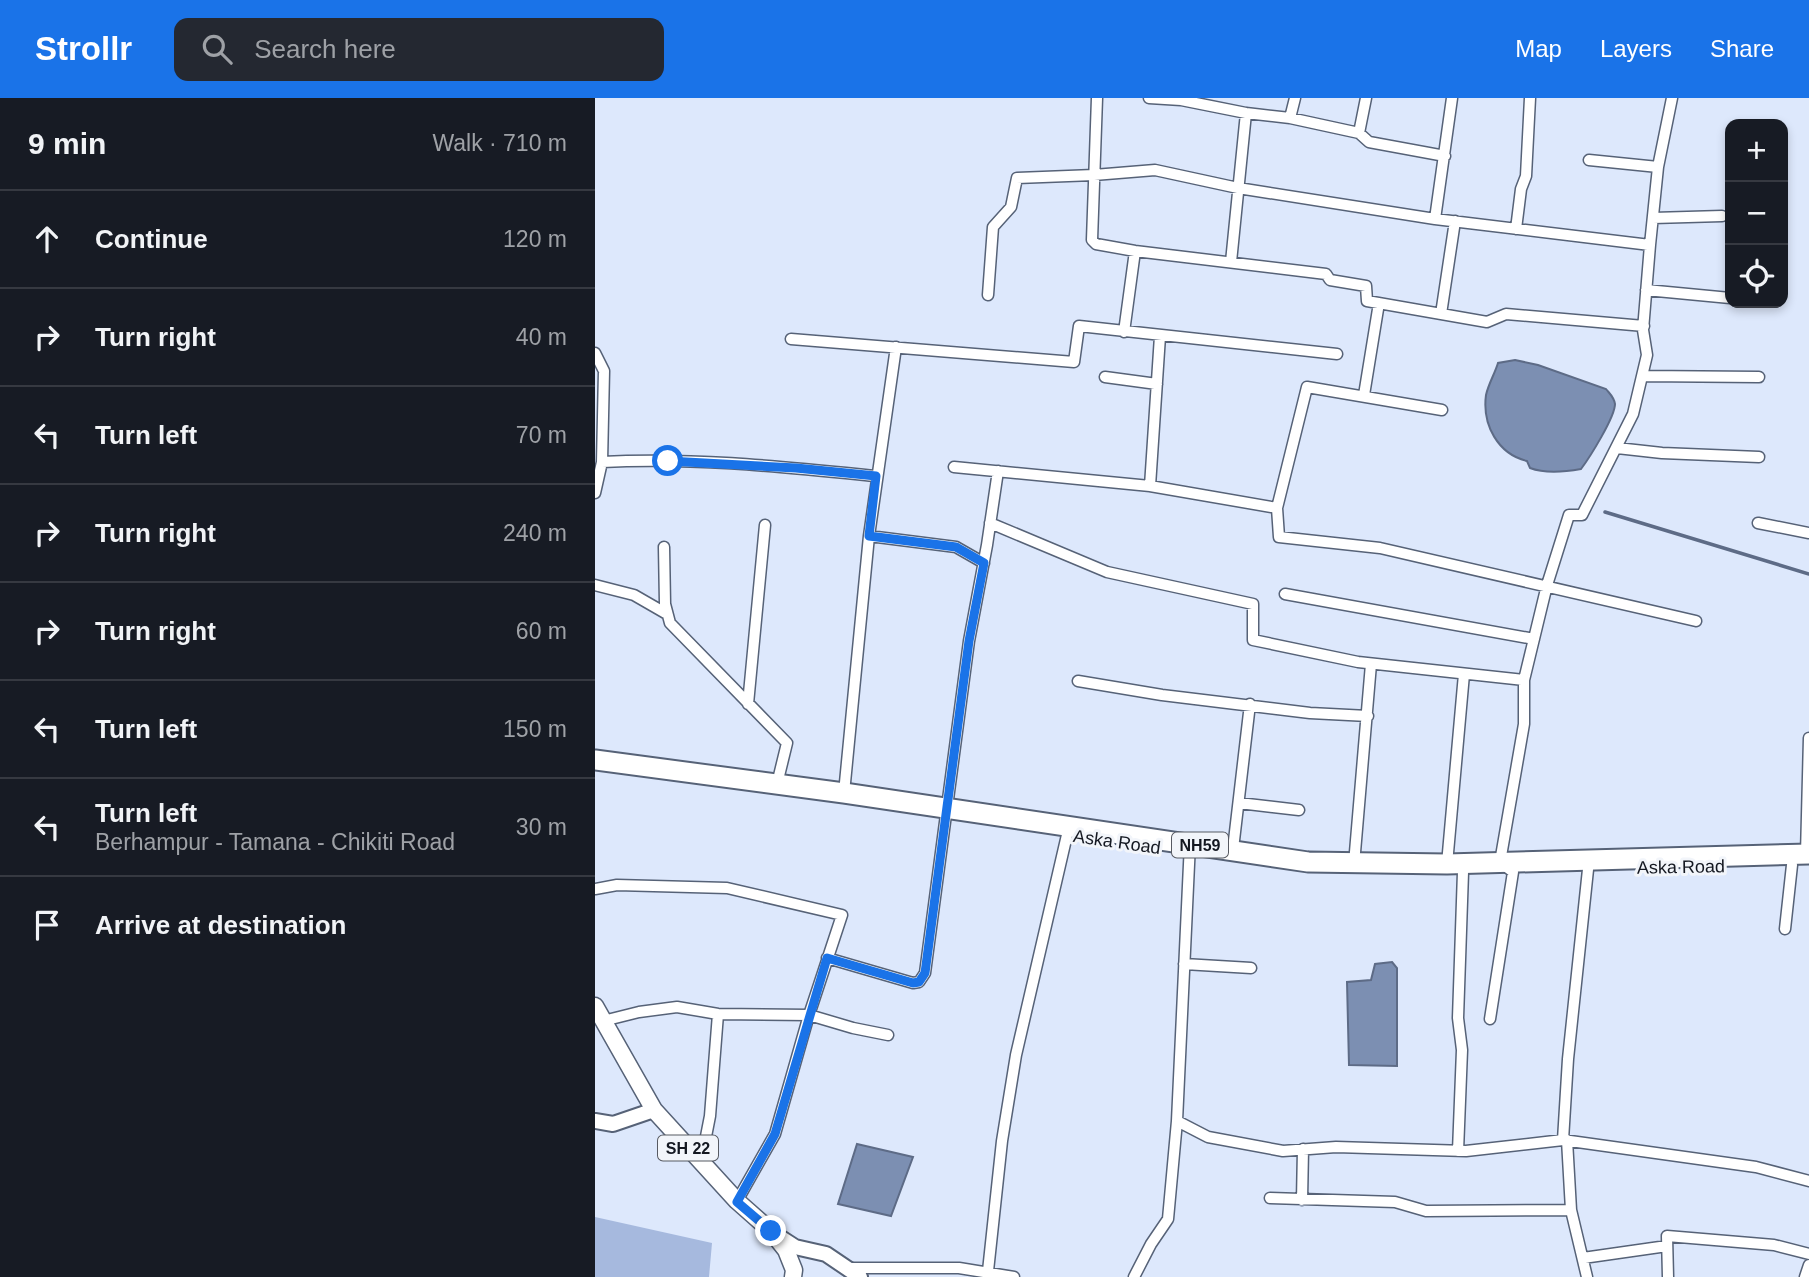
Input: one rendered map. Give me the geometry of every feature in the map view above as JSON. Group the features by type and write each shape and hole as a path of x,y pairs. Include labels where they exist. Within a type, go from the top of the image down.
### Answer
{"highway":[{"name":"NH59","path":"595,761 844,793 948,814 1190,848 1233,849 1308,862 1455,868"},
{"name":"Aska Road","path":"595,770 948,814 1067,835 1190,848 1314,871 1804,859"}],"main road":[{"name":"SH 22","path":"599,1013 654,1110 737,1202 771,1231 786,1250 794,1270 793,1277"}],"street":[{"path":"1097,98 1092,240 1096,244 1326,274 1330,280 1366,286 1367,301 1487,322 1506,314 1644,326"},
{"path":"1149,98 1181,100 1246,113 1290,118 1359,133 1369,142 1444,156"},
{"path":"1290,118 1295,98"},
{"path":"1359,133 1366,98"},
{"path":"1434,219 1452,98"},
{"path":"1516,229 1521,188 1526,176 1530,98"},
{"path":"1490,1018 1524,724 1524,680 1547,585 1569,515 1582,515 1633,414 1647,355 1644,326 1650,246 1658,167 1672,98"},
{"path":"1231,262 1246,113"},
{"path":"1589,160 1658,167"},
{"path":"988,295 993,227 1011,207 1017,178 1155,170 1238,188 1434,219 1650,246"},
{"path":"1653,218 1722,216"},
{"path":"1441,314 1454,221"},
{"path":"1124,332 1135,251"},
{"path":"1646,290 1725,298"},
{"path":"1364,395 1379,303"},
{"path":"791,339 1074,362 1079,327 1337,354"},
{"path":"1150,486 1160,336"},
{"path":"844,793 869,536 896,347"},
{"path":"595,353 604,371 602,463 595,493"},
{"path":"1642,376 1759,377"},
{"path":"1105,377 1157,384"},
{"path":"1442,410 1307,387 1277,508 1279,537 1380,548 1696,621"},
{"path":"1616,448 1662,453 1759,457"},
{"path":"602,463 642,460 796,468 876,476"},
{"path":"954,467 1150,486 1277,508"},
{"path":"827,958 913,983 919,982 925,973 969,641 984,563 997,471"},
{"path":"990,523 1107,572 1253,604 1253,640 1371,664 1524,680"},
{"path":"1758,523 1809,533"},
{"path":"748,704 765,525"},
{"path":"869,536 956,547 984,563"},
{"path":"664,547 665,604 670,623 787,743 777,784"},
{"path":"595,585 634,595 667,614"},
{"path":"1285,594 1534,639"},
{"path":"1354,864 1371,664"},
{"path":"1458,1151 1462,1050 1458,1018 1455,868 1464,674"},
{"path":"1078,681 1162,695 1320,714 1368,716"},
{"path":"1233,849 1250,705"},
{"path":"1785,929 1804,859 1809,738"},
{"path":"1239,803 1299,810"},
{"path":"988,1271 1002,1141 1016,1055 1067,835"},
{"path":"1134,1277 1168,1219 1177,1121 1190,848"},
{"path":"1587,1277 1571,1210 1565,1140 1568,1059 1589,864"},
{"path":"595,888 617,885 727,888 842,915 809,1015 775,1134 737,1202"},
{"path":"1184,964 1251,968"},
{"path":"599,1013 677,1007 718,1014 809,1015 888,1035"},
{"path":"701,1162 710,1116 718,1014"},
{"path":"595,1121 613,1124 654,1110"},
{"path":"1177,1121 1208,1137 1283,1151 1336,1147 1458,1151 1565,1140 1756,1167 1809,1181"},
{"path":"1302,1200 1303,1149"},
{"path":"1270,1198 1395,1202 1426,1211 1571,1210"},
{"path":"771,1231 795,1247 826,1254 860,1277"},
{"path":"1668,1277 1667,1236 1774,1245 1809,1254"},
{"path":"1583,1258 1667,1246"},
{"path":"1805,1277 1809,1265"},
{"path":"848,1268 959,1268 1014,1277"}],"shaded area":[{"path":"1515,360 1538,365 1606,389 1613,397 1615,404 1611,418 1581,469 1555,472 1530,468 1527,461 1508,452 1494,437 1485,406 1487,391 1498,363"},
{"path":"1392,962 1397,968 1397,1066 1349,1065 1347,982 1371,980 1375,964"},
{"path":"857,1144 913,1157 891,1216 838,1204"},
{"path":"595,1217 712,1243 709,1277 595,1277"}],"waterway":[{"path":"1605,512 1809,574"}],"route":[{"path":"668,461 796,468 876,476 869,536 956,547 984,563 969,641 949,808 925,973 919,982 913,983 827,958 775,1134 737,1202 771,1231"}]}
